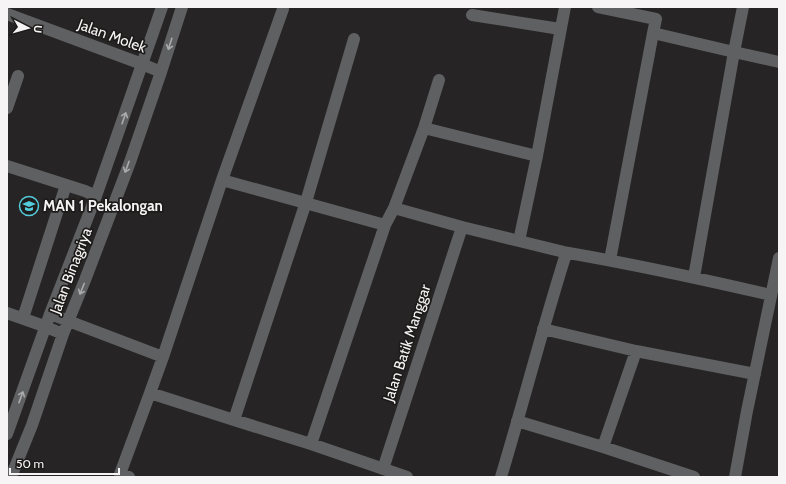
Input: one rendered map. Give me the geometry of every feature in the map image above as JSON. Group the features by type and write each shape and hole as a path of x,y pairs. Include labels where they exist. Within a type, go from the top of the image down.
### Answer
{"street":[{"name":"Jalan Binagriya","path":"7,434 14,417 41,324 50,314 91,194 142,64 162,7"},
{"name":"Jalan Binagriya","path":"11,477 32,426 63,334 130,162 182,7"},
{"path":"520,241 565,7"},
{"path":"598,7 657,13 610,260"},
{"path":"694,277 743,7"},
{"path":"122,476 282,8"},
{"name":"Jalan Molek","path":"7,14 161,72"},
{"path":"472,15 560,29"},
{"path":"653,33 779,62"},
{"path":"234,420 306,202 354,39"},
{"path":"7,108 18,76"},
{"path":"311,444 385,225 394,208 424,128 439,80"},
{"path":"424,128 537,156"},
{"path":"7,166 91,194"},
{"path":"222,180 385,225"},
{"path":"23,318 66,185"},
{"path":"394,208 462,227 563,252 694,277 771,295"},
{"name":"Jalan Batik Manggar","path":"383,469 462,227"},
{"path":"500,477 565,257 563,252"},
{"path":"735,477 779,258"},
{"path":"7,313 41,324 63,334"},
{"path":"50,314 163,357"},
{"path":"543,330 636,351 755,374"},
{"path":"603,447 636,351"},
{"path":"150,393 311,444 408,477"},
{"path":"14,417 32,426"},
{"path":"517,421 694,477"}],"place":[{"name":"MAN 1 Pekalongan","path":"29,206"}]}
